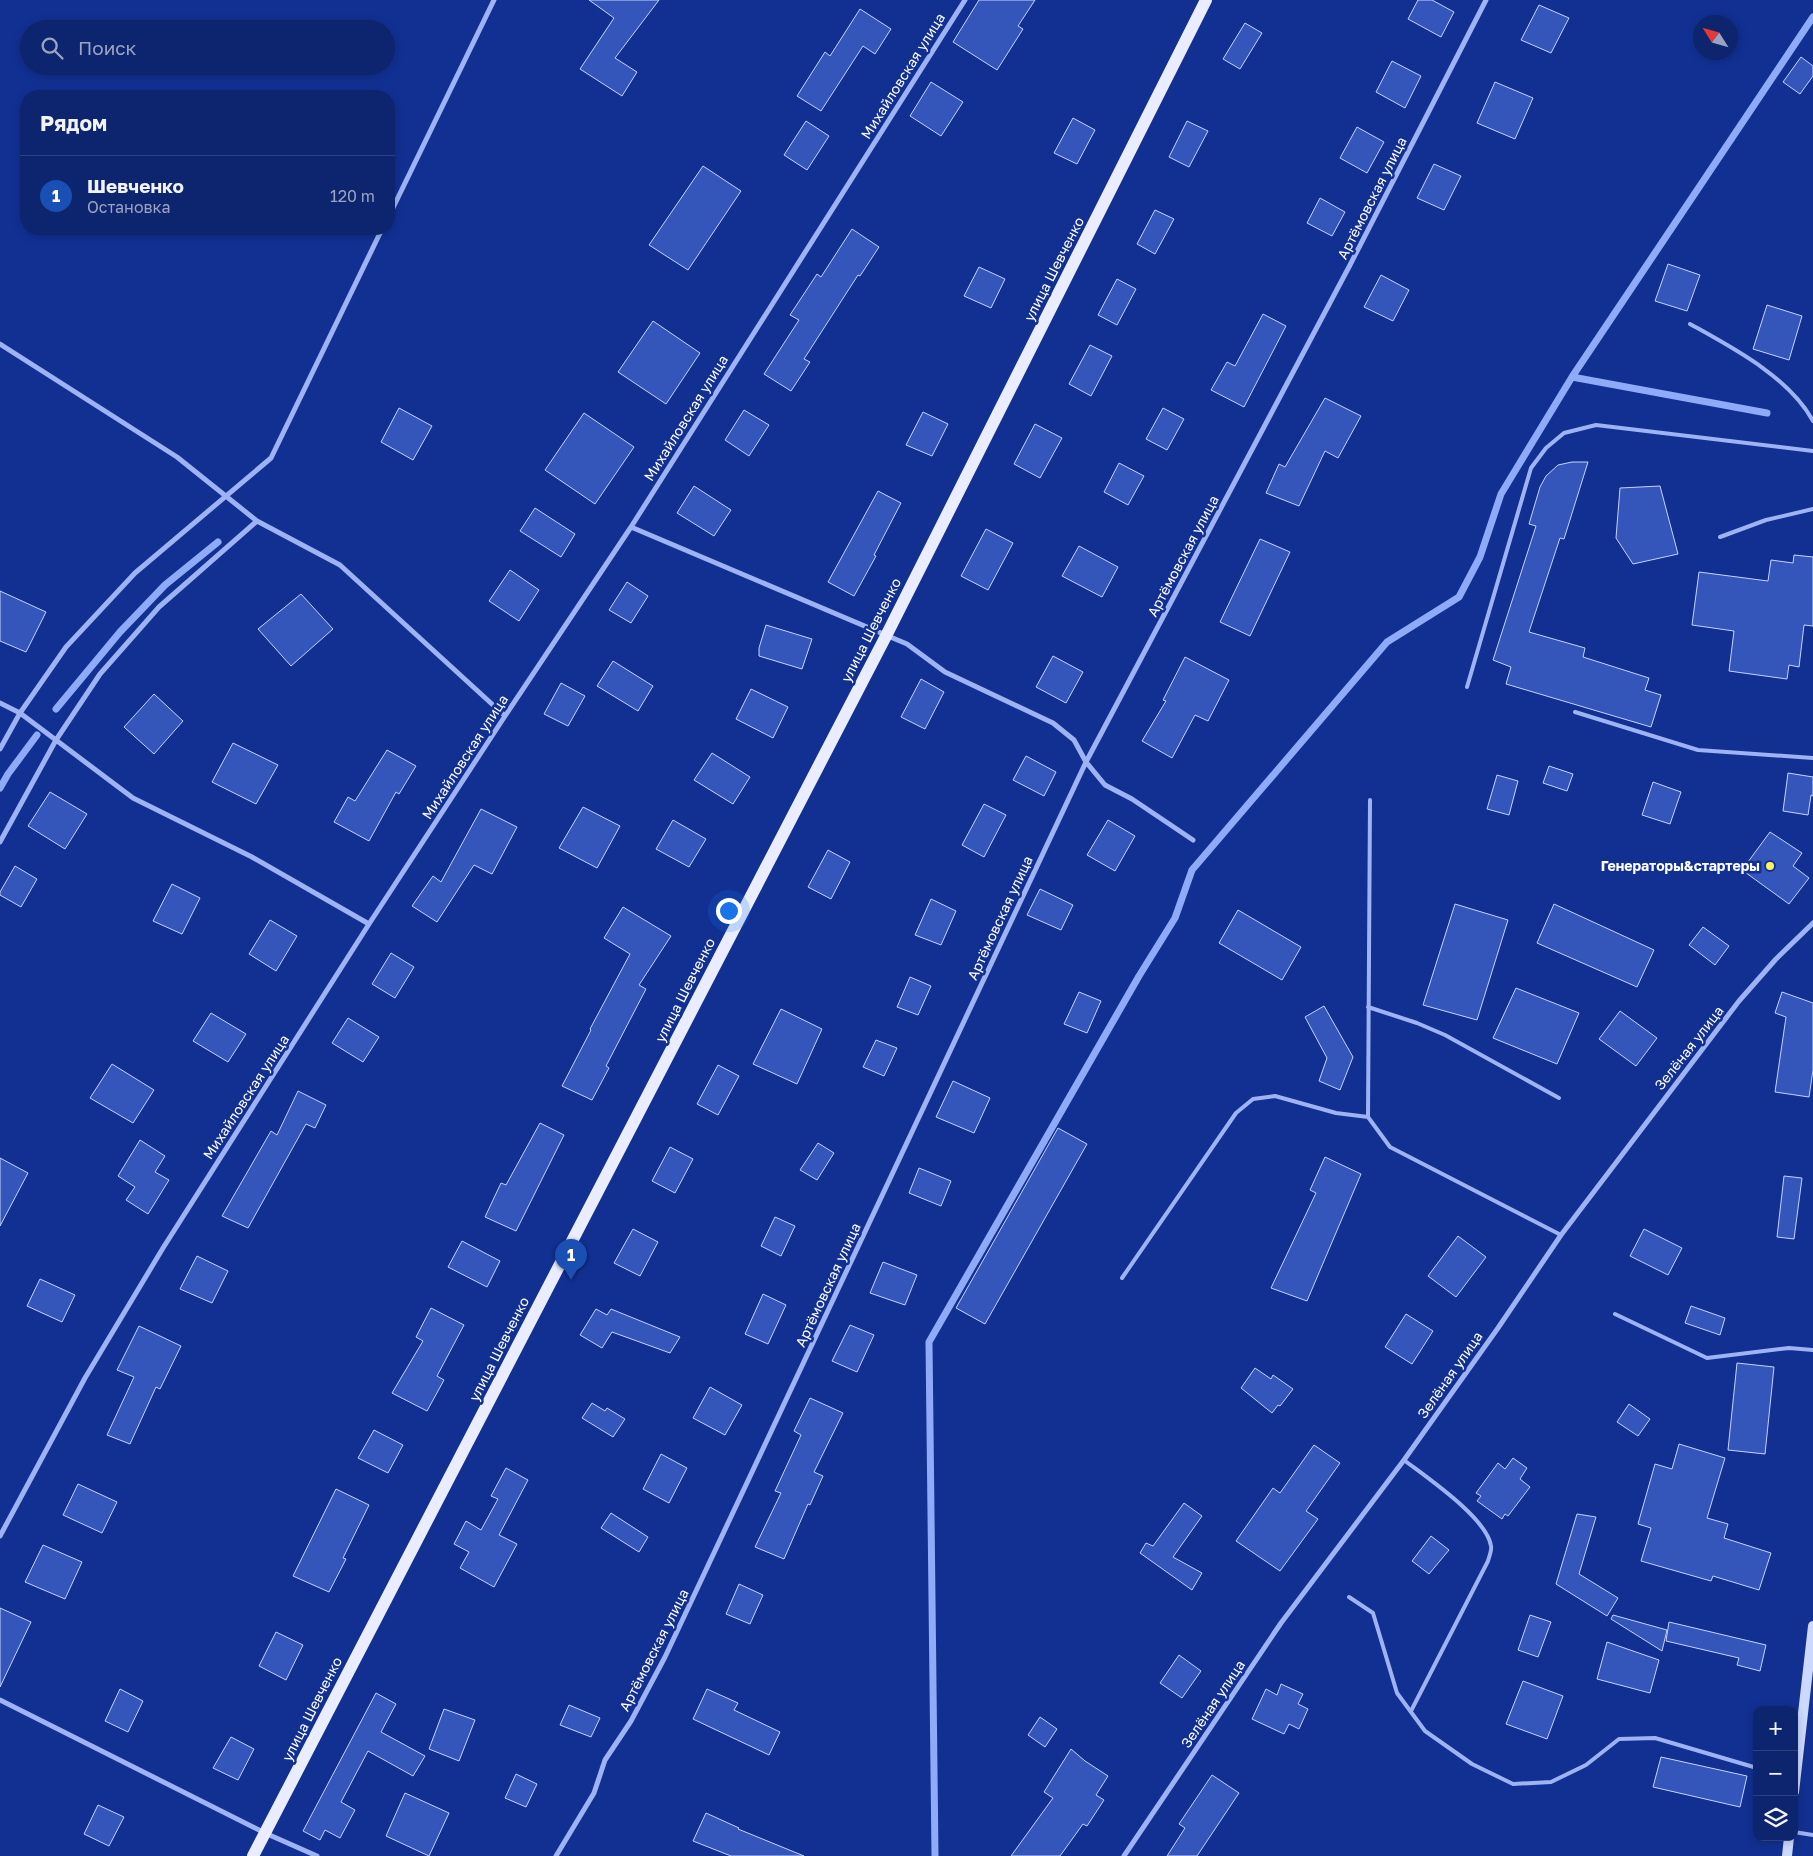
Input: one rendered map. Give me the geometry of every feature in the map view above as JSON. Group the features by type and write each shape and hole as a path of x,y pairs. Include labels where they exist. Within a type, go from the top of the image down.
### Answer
{"main road":[{"name":"улица Шевченко","path":"253,1856 886,636 1206,0"},
{"path":"1798,1751 1813,1626"},
{"path":"1787,1856 1789,1841"}],"street":[{"path":"395,204 494,0"},
{"name":"Михайловская улица","path":"0,1536 85,1378 163,1248 504,716 631,527 965,0"},
{"name":"Артёмовская улица","path":"556,1856 594,1793 605,1760 631,1721 665,1657 1086,762 1350,265 1486,0"},
{"path":"0,749 20,713 66,647 134,573 271,458 379,235"},
{"path":"0,344 177,457 257,521 340,565 504,716"},
{"path":"0,842 56,740 100,674 158,607 257,521"},
{"path":"631,527 907,644 945,672 1053,722 1074,740 1086,762 1105,785 1132,799 1193,840"},
{"path":"0,703 20,713 133,798 252,857 370,924"},
{"name":"Зелёная улица","path":"1124,1856 1281,1623 1404,1460 1498,1328 1561,1235 1739,1001 1776,959 1813,923"},
{"path":"0,1700 265,1833 317,1856"}],"lane":[{"path":"1690,324 1738,351 1789,389 1805,406 1813,421"},
{"path":"1467,687 1532,468 1546,448 1564,432 1596,425 1813,451"},
{"path":"1720,537 1766,520 1813,510"},
{"path":"1576,712 1698,750 1813,758"},
{"path":"1370,800 1368,1117 1390,1147 1561,1235"},
{"path":"1368,1007 1445,1035 1559,1098"},
{"path":"1122,1278 1236,1113 1253,1098 1275,1096 1336,1113 1368,1117"},
{"path":"1615,1314 1707,1358 1789,1348 1813,1350"},
{"path":"1404,1460 1468,1510 1483,1530 1491,1546 1488,1561 1411,1711"},
{"path":"1348,1597 1373,1613 1397,1693 1425,1731 1472,1764 1513,1784 1551,1782 1586,1765 1619,1739 1655,1738 1753,1767"},
{"path":"1798,1833 1813,1835"}],"building":[{"path":"589,0 659,0 615,58 637,72 622,96 580,69 614,18"},
{"path":"979,0 1035,0 1018,26 1023,29 997,70 953,42"},
{"path":"1418,0 1432,0 1454,12 1441,37 1408,19"},
{"path":"1539,5 1569,18 1551,53 1521,40"},
{"path":"860,9 891,29 875,54 863,46 821,111 797,96 825,52 830,56"},
{"path":"1245,23 1262,33 1240,69 1223,59"},
{"path":"1801,57 1813,66 1813,76 1800,94 1783,82"},
{"path":"1392,61 1421,76 1405,108 1376,92"},
{"path":"931,82 963,102 941,136 910,116"},
{"path":"1495,82 1533,98 1515,139 1477,123"},
{"path":"1073,118 1095,130 1077,164 1054,153"},
{"path":"806,121 829,136 807,170 784,155"},
{"path":"1187,121 1208,131 1189,167 1169,157"},
{"path":"1357,127 1384,142 1367,173 1340,158"},
{"path":"1434,164 1461,176 1444,210 1417,198"},
{"path":"703,166 741,191 688,270 649,245"},
{"path":"1320,198 1345,212 1332,236 1307,223"},
{"path":"1155,210 1174,219 1155,254 1137,244"},
{"path":"852,229 879,247 860,276 858,275 804,359 810,362 791,391 764,374 799,320 790,315 817,274 821,277"},
{"path":"1668,264 1700,275 1687,311 1655,301"},
{"path":"979,267 1005,279 991,308 964,296"},
{"path":"1381,275 1409,290 1393,321 1364,307"},
{"path":"1117,279 1136,289 1117,325 1098,315"},
{"path":"1767,305 1802,316 1789,360 1753,349"},
{"path":"1263,314 1286,326 1244,407 1211,390 1227,362 1235,366"},
{"path":"653,321 700,353 666,404 618,372"},
{"path":"1090,345 1112,356 1091,396 1069,384"},
{"path":"1325,398 1361,416 1338,458 1325,451 1299,506 1266,493 1279,464 1285,467"},
{"path":"399,408 432,426 413,460 381,442"},
{"path":"1163,408 1184,419 1167,450 1146,439"},
{"path":"744,410 769,425 749,456 725,440"},
{"path":"923,412 948,424 932,456 906,445"},
{"path":"584,413 634,447 595,504 545,470"},
{"path":"1035,424 1062,438 1040,478 1014,464"},
{"path":"1572,462 1588,462 1564,539 1560,538 1529,632 1585,648 1583,657 1649,678 1645,690 1661,695 1651,727 1506,684 1511,667 1493,660 1536,526 1529,524 1540,487 1546,476 1558,465"},
{"path":"1119,463 1144,476 1128,505 1104,492"},
{"path":"694,486 731,510 714,536 677,513"},
{"path":"1660,486 1678,554 1633,564 1616,538 1620,488"},
{"path":"878,491 901,503 874,555 876,556 854,596 828,582"},
{"path":"535,508 575,534 561,557 520,531"},
{"path":"986,529 1013,543 988,590 961,576"},
{"path":"1260,539 1290,552 1250,636 1220,622"},
{"path":"1079,546 1118,567 1102,597 1062,576"},
{"path":"1794,555 1813,557 1813,626 1804,625 1799,667 1789,665 1787,679 1729,671 1734,631 1692,625 1699,572 1768,581 1771,560 1793,563"},
{"path":"510,570 539,590 519,621 489,601"},
{"path":"627,582 648,596 631,623 609,610"},
{"path":"0,591 46,612 26,652 0,641"},
{"path":"301,594 333,629 291,666 258,629"},
{"path":"766,625 812,639 802,669 759,656 759,648"},
{"path":"1053,656 1083,672 1066,703 1036,687"},
{"path":"1185,657 1229,680 1208,721 1195,715 1172,758 1142,741 1166,701 1163,700"},
{"path":"613,661 653,686 638,711 597,686"},
{"path":"921,679 944,692 925,729 901,717"},
{"path":"561,683 585,696 568,726 544,714"},
{"path":"751,689 788,707 773,738 736,719"},
{"path":"154,694 183,721 154,754 124,727"},
{"path":"233,743 278,765 256,804 212,782"},
{"path":"387,750 416,766 399,794 396,792 369,841 334,822 348,797 355,801"},
{"path":"712,753 750,777 733,804 694,780"},
{"path":"1026,756 1056,772 1044,796 1013,780"},
{"path":"1549,766 1573,774 1567,791 1543,783"},
{"path":"1788,773 1813,777 1813,796 1811,795 1808,815 1783,811"},
{"path":"1497,775 1518,781 1509,815 1487,809"},
{"path":"1653,782 1681,792 1670,824 1642,815"},
{"path":"50,792 87,814 65,849 28,826"},
{"path":"984,804 1006,815 984,857 962,845"},
{"path":"583,807 620,826 597,868 559,848"},
{"path":"481,809 517,827 492,874 474,865 437,922 412,906 433,876 441,882"},
{"path":"673,820 706,839 689,867 656,849"},
{"path":"1108,820 1135,836 1115,871 1087,855"},
{"path":"1770,832 1802,853 1793,866 1809,878 1789,904 1742,870"},
{"path":"828,850 850,862 831,899 808,887"},
{"path":"15,866 37,879 21,907 0,895"},
{"path":"172,884 200,898 182,934 153,921"},
{"path":"1040,889 1073,905 1061,930 1027,915"},
{"path":"931,899 956,911 941,945 915,935"},
{"path":"1455,904 1508,920 1477,1020 1423,1005"},
{"path":"1554,904 1654,950 1637,987 1537,943"},
{"path":"623,907 671,936 639,985 646,989 606,1066 609,1068 592,1100 562,1086 630,954 604,938"},
{"path":"1238,910 1301,947 1282,980 1219,943"},
{"path":"270,920 297,936 276,971 249,954"},
{"path":"1703,927 1729,946 1715,965 1689,945"},
{"path":"391,953 414,967 395,998 372,984"},
{"path":"910,977 931,986 918,1015 897,1007"},
{"path":"1516,988 1579,1013 1557,1064 1493,1038"},
{"path":"1079,992 1101,1001 1087,1033 1064,1024"},
{"path":"1782,992 1813,1003 1813,1070 1809,1097 1775,1092 1786,1017 1775,1013"},
{"path":"1324,1006 1353,1057 1340,1090 1319,1081 1327,1058 1305,1017"},
{"path":"781,1009 822,1029 797,1084 753,1064"},
{"path":"1620,1011 1657,1038 1636,1066 1599,1039"},
{"path":"211,1013 246,1034 228,1062 193,1041"},
{"path":"348,1018 379,1037 363,1062 332,1043"},
{"path":"876,1040 897,1048 884,1076 863,1067"},
{"path":"112,1064 154,1090 133,1123 90,1098"},
{"path":"718,1065 739,1076 718,1115 697,1104"},
{"path":"953,1081 990,1098 974,1133 936,1117"},
{"path":"298,1091 326,1105 315,1128 306,1124 248,1228 222,1216 271,1131 277,1135"},
{"path":"540,1123 564,1135 516,1231 485,1217 501,1183 506,1185"},
{"path":"1058,1128 1087,1144 985,1324 956,1308"},
{"path":"140,1140 165,1156 155,1172 169,1180 148,1214 126,1200 135,1187 118,1176"},
{"path":"818,1143 834,1153 817,1180 800,1170"},
{"path":"670,1147 693,1159 675,1193 652,1181"},
{"path":"1325,1157 1361,1174 1307,1301 1271,1288 1316,1193 1310,1190"},
{"path":"0,1158 28,1173 0,1226"},
{"path":"919,1168 951,1181 941,1206 909,1193"},
{"path":"1784,1176 1802,1178 1794,1239 1777,1237"},
{"path":"775,1217 795,1226 781,1256 761,1246"},
{"path":"633,1229 658,1242 640,1276 614,1263"},
{"path":"1644,1229 1682,1248 1668,1275 1630,1256"},
{"path":"1458,1236 1486,1257 1456,1297 1428,1276"},
{"path":"462,1241 500,1261 487,1287 448,1267"},
{"path":"197,1256 228,1271 212,1303 180,1289"},
{"path":"883,1262 917,1275 905,1305 870,1293"},
{"path":"40,1279 75,1295 62,1322 27,1306"},
{"path":"763,1294 786,1305 768,1344 745,1334"},
{"path":"1691,1306 1725,1318 1720,1335 1685,1323"},
{"path":"431,1308 464,1325 437,1376 444,1380 427,1411 392,1393 423,1341 416,1337"},
{"path":"596,1309 607,1315 611,1309 680,1337 670,1353 612,1332 602,1348 580,1335"},
{"path":"1406,1314 1433,1331 1412,1364 1385,1347"},
{"path":"850,1325 874,1335 857,1372 832,1361"},
{"path":"139,1326 181,1346 160,1389 156,1387 130,1444 107,1435 134,1377 117,1370"},
{"path":"1737,1363 1774,1367 1765,1454 1728,1450"},
{"path":"1255,1368 1271,1379 1273,1375 1293,1389 1272,1413 1241,1388"},
{"path":"710,1387 742,1405 725,1435 693,1418"},
{"path":"810,1398 843,1413 814,1472 823,1476 810,1505 808,1504 784,1559 755,1547 781,1493 775,1491 801,1435 794,1431"},
{"path":"592,1403 605,1411 607,1408 625,1419 613,1437 582,1418"},
{"path":"1629,1404 1650,1419 1638,1436 1617,1422"},
{"path":"374,1430 403,1445 388,1473 358,1458"},
{"path":"1679,1444 1725,1458 1707,1518 1728,1524 1724,1538 1771,1553 1759,1590 1713,1576 1711,1581 1641,1561 1651,1528 1638,1524 1655,1464 1672,1469"},
{"path":"1314,1445 1340,1463 1306,1511 1318,1519 1280,1571 1236,1541 1273,1488 1280,1493"},
{"path":"661,1454 687,1468 669,1503 643,1489"},
{"path":"1513,1458 1527,1468 1520,1479 1530,1487 1508,1516 1505,1514 1502,1519 1477,1501 1481,1496 1476,1493 1498,1463 1505,1469"},
{"path":"506,1468 528,1480 499,1535 517,1544 494,1587 460,1568 469,1552 454,1544 466,1521 481,1530 498,1499 491,1496"},
{"path":"78,1484 117,1502 102,1533 63,1515"},
{"path":"336,1489 369,1505 343,1558 346,1559 329,1592 293,1576"},
{"path":"1184,1503 1202,1516 1173,1557 1202,1573 1192,1590 1140,1553 1146,1543 1153,1546"},
{"path":"611,1513 648,1537 639,1552 601,1528"},
{"path":"1577,1514 1596,1517 1579,1574 1618,1598 1607,1616 1556,1584"},
{"path":"1431,1536 1449,1550 1429,1574 1412,1561"},
{"path":"43,1545 82,1562 65,1599 25,1582"},
{"path":"739,1584 763,1595 750,1624 726,1614"},
{"path":"0,1608 31,1622 0,1687"},
{"path":"1530,1615 1551,1622 1538,1657 1518,1650"},
{"path":"1613,1615 1667,1630 1662,1651 1611,1619"},
{"path":"1669,1622 1766,1645 1760,1671 1737,1665 1739,1658 1666,1641"},
{"path":"276,1632 303,1645 286,1680 259,1666"},
{"path":"1607,1642 1659,1660 1650,1693 1597,1679"},
{"path":"1179,1655 1201,1671 1182,1698 1160,1683"},
{"path":"1523,1681 1563,1696 1547,1739 1506,1724"},
{"path":"1281,1684 1303,1694 1298,1704 1308,1709 1299,1729 1289,1724 1284,1734 1252,1719 1266,1689 1277,1695"},
{"path":"120,1689 143,1701 128,1732 105,1721"},
{"path":"707,1689 738,1703 734,1710 780,1732 769,1755 693,1719"},
{"path":"376,1693 396,1704 381,1732 425,1756 413,1776 368,1751 341,1802 355,1810 340,1838 325,1830 320,1840 303,1831"},
{"path":"569,1705 600,1718 591,1737 560,1725"},
{"path":"444,1709 475,1720 459,1761 429,1749"},
{"path":"1040,1717 1057,1729 1045,1747 1028,1735"},
{"path":"231,1737 254,1749 238,1780 213,1768"},
{"path":"1071,1749 1108,1776 1096,1795 1104,1800 1087,1826 1083,1824 1060,1856 1011,1856 1053,1798 1044,1792"},
{"path":"1661,1757 1747,1776 1740,1807 1653,1787"},
{"path":"516,1774 537,1784 526,1807 505,1798"},
{"path":"1212,1775 1239,1793 1197,1856 1167,1856 1185,1828 1179,1824"},
{"path":"405,1793 449,1813 429,1856 386,1836"},
{"path":"98,1805 124,1817 109,1846 84,1834"},
{"path":"706,1813 738,1829 804,1856 731,1856 693,1841"}],"waterway":[{"path":"935,1856 929,1342 1139,976 1175,918 1192,870 1387,642 1459,597 1480,557 1501,494 1572,377 1813,17"},
{"path":"1572,377 1767,413"},
{"path":"56,709 120,632 165,585 218,542"},
{"path":"0,788 37,735"}],"place":[{"name":"Генераторы&стартеры","path":"1770,866"},
{"name":"Шевченко","path":"571,1280"}]}
